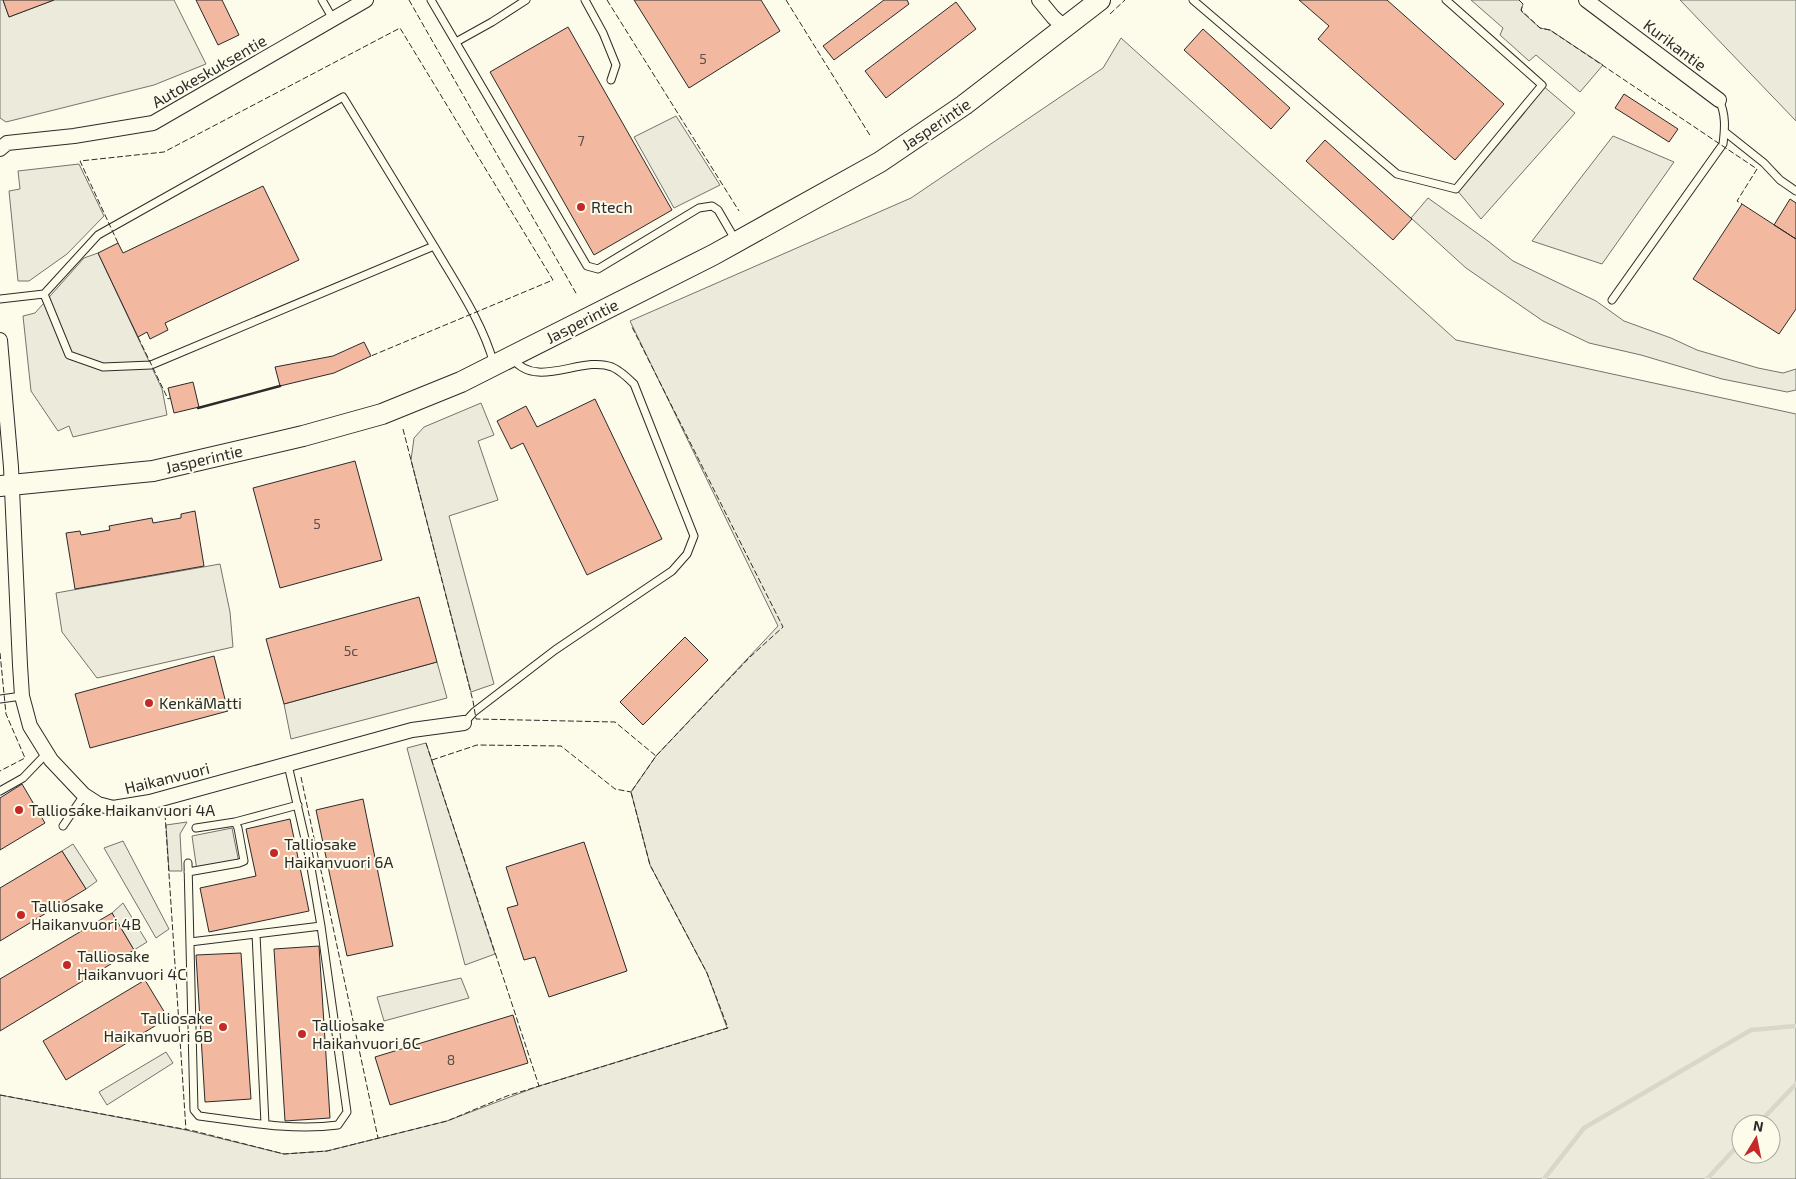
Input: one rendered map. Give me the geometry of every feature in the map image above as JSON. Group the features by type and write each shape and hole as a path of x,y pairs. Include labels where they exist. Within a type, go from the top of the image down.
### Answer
{"main road":[{"name":"Jasperintie","path":"6,485 153,471 303,436 382,414 461,382 736,242 880,162 964,105 1100,0"}],"street":[{"name":"Autokeskuksentie","path":"0,149 7,143 74,136 153,123 366,0"},
{"path":"1039,0 1052,17 1065,28"},
{"name":"Kurikantie","path":"1586,0 1719,100"},
{"path":"0,340 6,485"},
{"name":"Haikanvuori","path":"6,485 22,696 30,726 51,760 84,795 98,804 113,808 150,802 412,730 464,723"}],"lane":[{"path":"322,0 333,19"},
{"path":"431,0 587,266 598,269 698,208 712,206 718,210 736,242"},
{"path":"456,42 526,0"},
{"path":"585,0 603,33 616,65 611,80"},
{"path":"1193,0 1397,174 1456,189 1542,85 1446,0"},
{"path":"0,299 44,294 98,235 343,97 434,246 473,314 489,348 502,361 538,373 596,364 613,367 634,384 694,536 687,554 672,571 555,650 474,712 464,723"},
{"path":"1612,300 1723,144 1724,110 1719,100"},
{"path":"1724,132 1764,163 1780,180 1796,191"},
{"path":"44,294 69,355 103,367 151,365 434,246"},
{"path":"0,699 22,696"},
{"path":"0,791 22,778 47,753"},
{"path":"188,864 194,1110 199,1116 265,1124 313,1128 338,1125 347,1112 321,926 309,856 288,765"},
{"path":"63,826 84,795"},
{"path":"196,828 235,822 298,806"},
{"path":"188,872 244,861 238,828 235,822"},
{"path":"190,942 321,926"},
{"path":"256,934 265,1124"}],"shaded area":[{"path":"0,0 3,0 9,17 54,0 174,0 206,64 154,85 6,122 0,118"},
{"path":"1471,0 1519,0 1523,4 1521,11 1540,28 1550,30 1603,65 1580,92 1536,55 1529,61 1500,35 1503,28"},
{"path":"1680,0 1796,0 1796,121"},
{"path":"1121,38 1456,340 1796,414 1796,1179 0,1179 0,1095 186,1130 284,1154 327,1151 447,1121 539,1086 727,1028 707,973 650,865 631,792 656,756 778,626 630,321 911,198 1103,68"},
{"path":"1542,85 1575,113 1481,219 1456,189"},
{"path":"676,116 720,185 674,208 634,137"},
{"path":"1613,136 1674,162 1602,264 1532,241"},
{"path":"79,164 104,216 67,254 29,281 18,281 9,191 20,189 18,171"},
{"path":"1428,198 1513,261 1596,301 1624,321 1671,338 1697,350 1758,368 1783,373 1796,369 1796,390 1787,392 1722,379 1641,355 1589,343 1543,321 1466,268 1411,218"},
{"path":"98,253 162,389 167,415 73,437 69,426 58,431 31,391 23,316 35,313 84,258"},
{"path":"481,403 494,435 478,441 498,500 449,516 494,684 471,692 411,460 414,438 424,427"},
{"path":"220,564 230,612 233,647 97,678 62,632 56,593"},
{"path":"437,662 447,698 291,739 284,704"},
{"path":"426,743 495,954 465,965 407,748"},
{"path":"187,822 180,834 182,871 169,871 166,825"},
{"path":"232,828 239,863 197,871 192,836"},
{"path":"123,841 169,929 156,938 104,848"},
{"path":"73,844 97,881 86,889 62,851"},
{"path":"123,903 147,942 134,950 112,913"},
{"path":"461,978 469,998 384,1021 377,997"},
{"path":"166,1052 173,1063 107,1105 99,1092"}],"building":[{"path":"3,0 54,0 9,17"},
{"path":"196,0 222,0 239,35 218,45"},
{"path":"634,0 761,0 780,31 689,88"},
{"path":"884,0 907,0 909,4 834,60 823,46"},
{"path":"1299,0 1387,0 1504,104 1455,160 1318,39 1329,26"},
{"path":"956,2 976,29 886,98 865,71"},
{"path":"568,27 672,210 594,255 490,72"},
{"path":"1203,29 1290,108 1271,129 1184,50"},
{"path":"1624,94 1678,129 1669,142 1615,108"},
{"path":"1325,140 1412,219 1393,240 1306,161"},
{"path":"263,186 299,260 165,323 168,330 150,339 147,332 138,337 98,253 118,243 123,253"},
{"path":"1790,199 1796,203 1796,239 1774,225"},
{"path":"1742,204 1796,239 1796,309 1779,334 1693,279"},
{"path":"364,342 371,356 334,373 280,386 275,367 333,356"},
{"path":"193,382 199,407 174,413 168,388"},
{"path":"595,399 662,539 587,575 523,443 511,449 497,421 526,406 537,427"},
{"path":"355,461 382,560 280,588 253,488"},
{"path":"195,511 204,566 75,589 66,533 80,531 81,535 110,530 109,526 152,518 153,523 181,518 181,514"},
{"path":"419,597 437,662 284,704 266,639"},
{"path":"685,637 708,660 643,725 620,702"},
{"path":"214,656 228,711 90,748 75,694"},
{"name":"Talliosake Haikanvuori 4A","path":"22,784 45,823 0,850 0,798"},
{"path":"363,799 393,946 347,956 316,810"},
{"name":"Talliosake Haikanvuori 6A","path":"290,819 309,911 209,932 200,888 256,876 246,829"},
{"path":"584,842 627,971 549,997 535,957 524,960 507,908 518,905 506,867"},
{"name":"Talliosake Haikanvuori 4B","path":"62,851 86,889 0,941 0,888"},
{"name":"Talliosake Haikanvuori 4C","path":"112,913 134,950 0,1031 0,979"},
{"name":"Talliosake Haikanvuori 6C","path":"319,946 330,1118 285,1121 274,949"},
{"name":"Talliosake Haikanvuori 6B","path":"241,953 251,1099 205,1102 196,955"},
{"path":"145,980 168,1018 66,1080 43,1041"},
{"path":"513,1015 528,1063 390,1105 375,1057"}],"waterway":[{"path":"1544,1179 1584,1128 1751,1030 1796,1026"},
{"path":"1768,1114 1796,1084"},
{"path":"1707,1179 1731,1153"}],"fence":[{"path":"409,0 577,295"},
{"path":"607,0 739,211"},
{"path":"786,0 871,137"},
{"path":"1110,14 1125,0"},
{"path":"1519,0 1523,4 1521,10 1540,28 1550,30 1757,169 1737,201 1742,204"},
{"path":"118,243 80,161 164,152 400,28 553,280 371,356"},
{"path":"0,1095 194,1131 284,1154 327,1151 447,1121 507,1096 728,1028 707,973 650,865 631,792 656,756 750,657 783,627 631,325"},
{"path":"138,337 168,399 170,398"},
{"path":"403,429 476,719 615,722 656,756"},
{"path":"0,653 6,714 25,758 0,771"},
{"path":"426,743 539,1086"},
{"path":"432,760 477,745 561,746 615,789 631,792"},
{"path":"301,777 378,1138"},
{"path":"165,814 186,1130"}],"wall":[{"path":"198,408 280,386"}],"place":[{"name":"Rtech","path":"581,207"},
{"name":"KenkäMatti","path":"149,703"},
{"name":"Talliosake Haikanvuori 4A","path":"19,810"},
{"name":"Talliosake Haikanvuori 6A","path":"274,853"},
{"name":"Talliosake Haikanvuori 4B","path":"21,915"},
{"name":"Talliosake Haikanvuori 4C","path":"67,965"},
{"name":"Talliosake Haikanvuori 6B","path":"223,1027"},
{"name":"Talliosake Haikanvuori 6C","path":"302,1034"}]}
